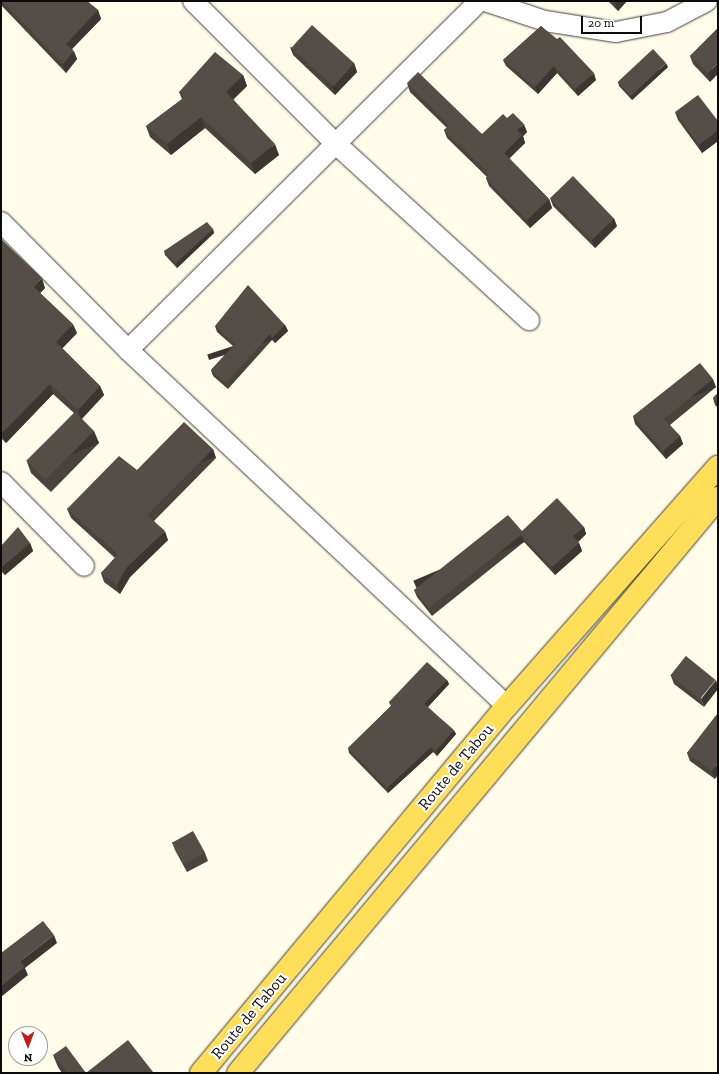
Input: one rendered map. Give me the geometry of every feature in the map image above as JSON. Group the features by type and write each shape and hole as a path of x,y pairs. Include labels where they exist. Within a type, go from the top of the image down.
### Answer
{"main road":[{"name":"Route de Tabou","path":"201,1073 507,706 718,467"},
{"name":"Route de Tabou","path":"238,1073 718,498"}],"street":[{"path":"193,1 336,143 529,320"},
{"path":"128,350 479,1"},
{"path":"485,1 545,21 616,32 667,22 707,1"},
{"path":"1,222 128,350 507,706"},
{"path":"1,482 84,566"}],"building":[{"path":"2,1 87,1 98,10 66,44 74,51 63,64"},
{"path":"312,25 354,63 334,86 291,48"},
{"path":"541,26 557,39 560,37 594,73 575,89 554,66 535,87 503,60"},
{"path":"718,28 718,63 708,73 690,56"},
{"path":"653,49 666,63 631,96 618,82"},
{"path":"215,52 243,75 226,92 275,144 251,163 201,117 167,144 146,126 184,98 179,92"},
{"path":"418,72 482,134 503,114 507,118 513,113 524,124 517,130 522,135 504,153 549,199 527,220 486,178 489,174 444,130 449,125 407,83"},
{"path":"698,95 718,121 718,130 699,145 675,112"},
{"path":"573,176 614,218 591,241 550,198"},
{"path":"207,222 213,229 176,263 164,251"},
{"path":"1,239 42,278 34,287 73,324 56,342 100,386 78,410 50,384 2,433 1,432"},
{"path":"248,285 285,325 273,337 270,334 226,383 211,370 235,344 215,326"},
{"path":"700,363 713,379 664,419 680,436 663,451 633,416"},
{"path":"718,393 718,404 713,398"},
{"path":"75,412 94,431 45,480 26,461"},
{"path":"184,422 213,449 147,515 165,531 126,568 117,585 101,573 118,554 67,509 119,456 137,470"},
{"path":"557,498 584,527 573,536 579,543 552,567 521,535 429,608 414,590 508,515 522,531"},
{"path":"18,527 30,543 2,567 1,546"},
{"path":"686,656 716,680 700,699 670,675"},
{"path":"427,662 447,680 424,704 454,730 436,751 431,747 387,788 348,748 392,705 389,702"},
{"path":"718,713 718,763 712,771 687,753"},
{"path":"193,831 205,853 184,865 172,843"},
{"path":"43,921 54,935 20,961 25,967 1,986 1,953"},
{"path":"128,1040 153,1072 152,1073 86,1073"},
{"path":"66,1046 86,1073 67,1073 53,1055"}]}
